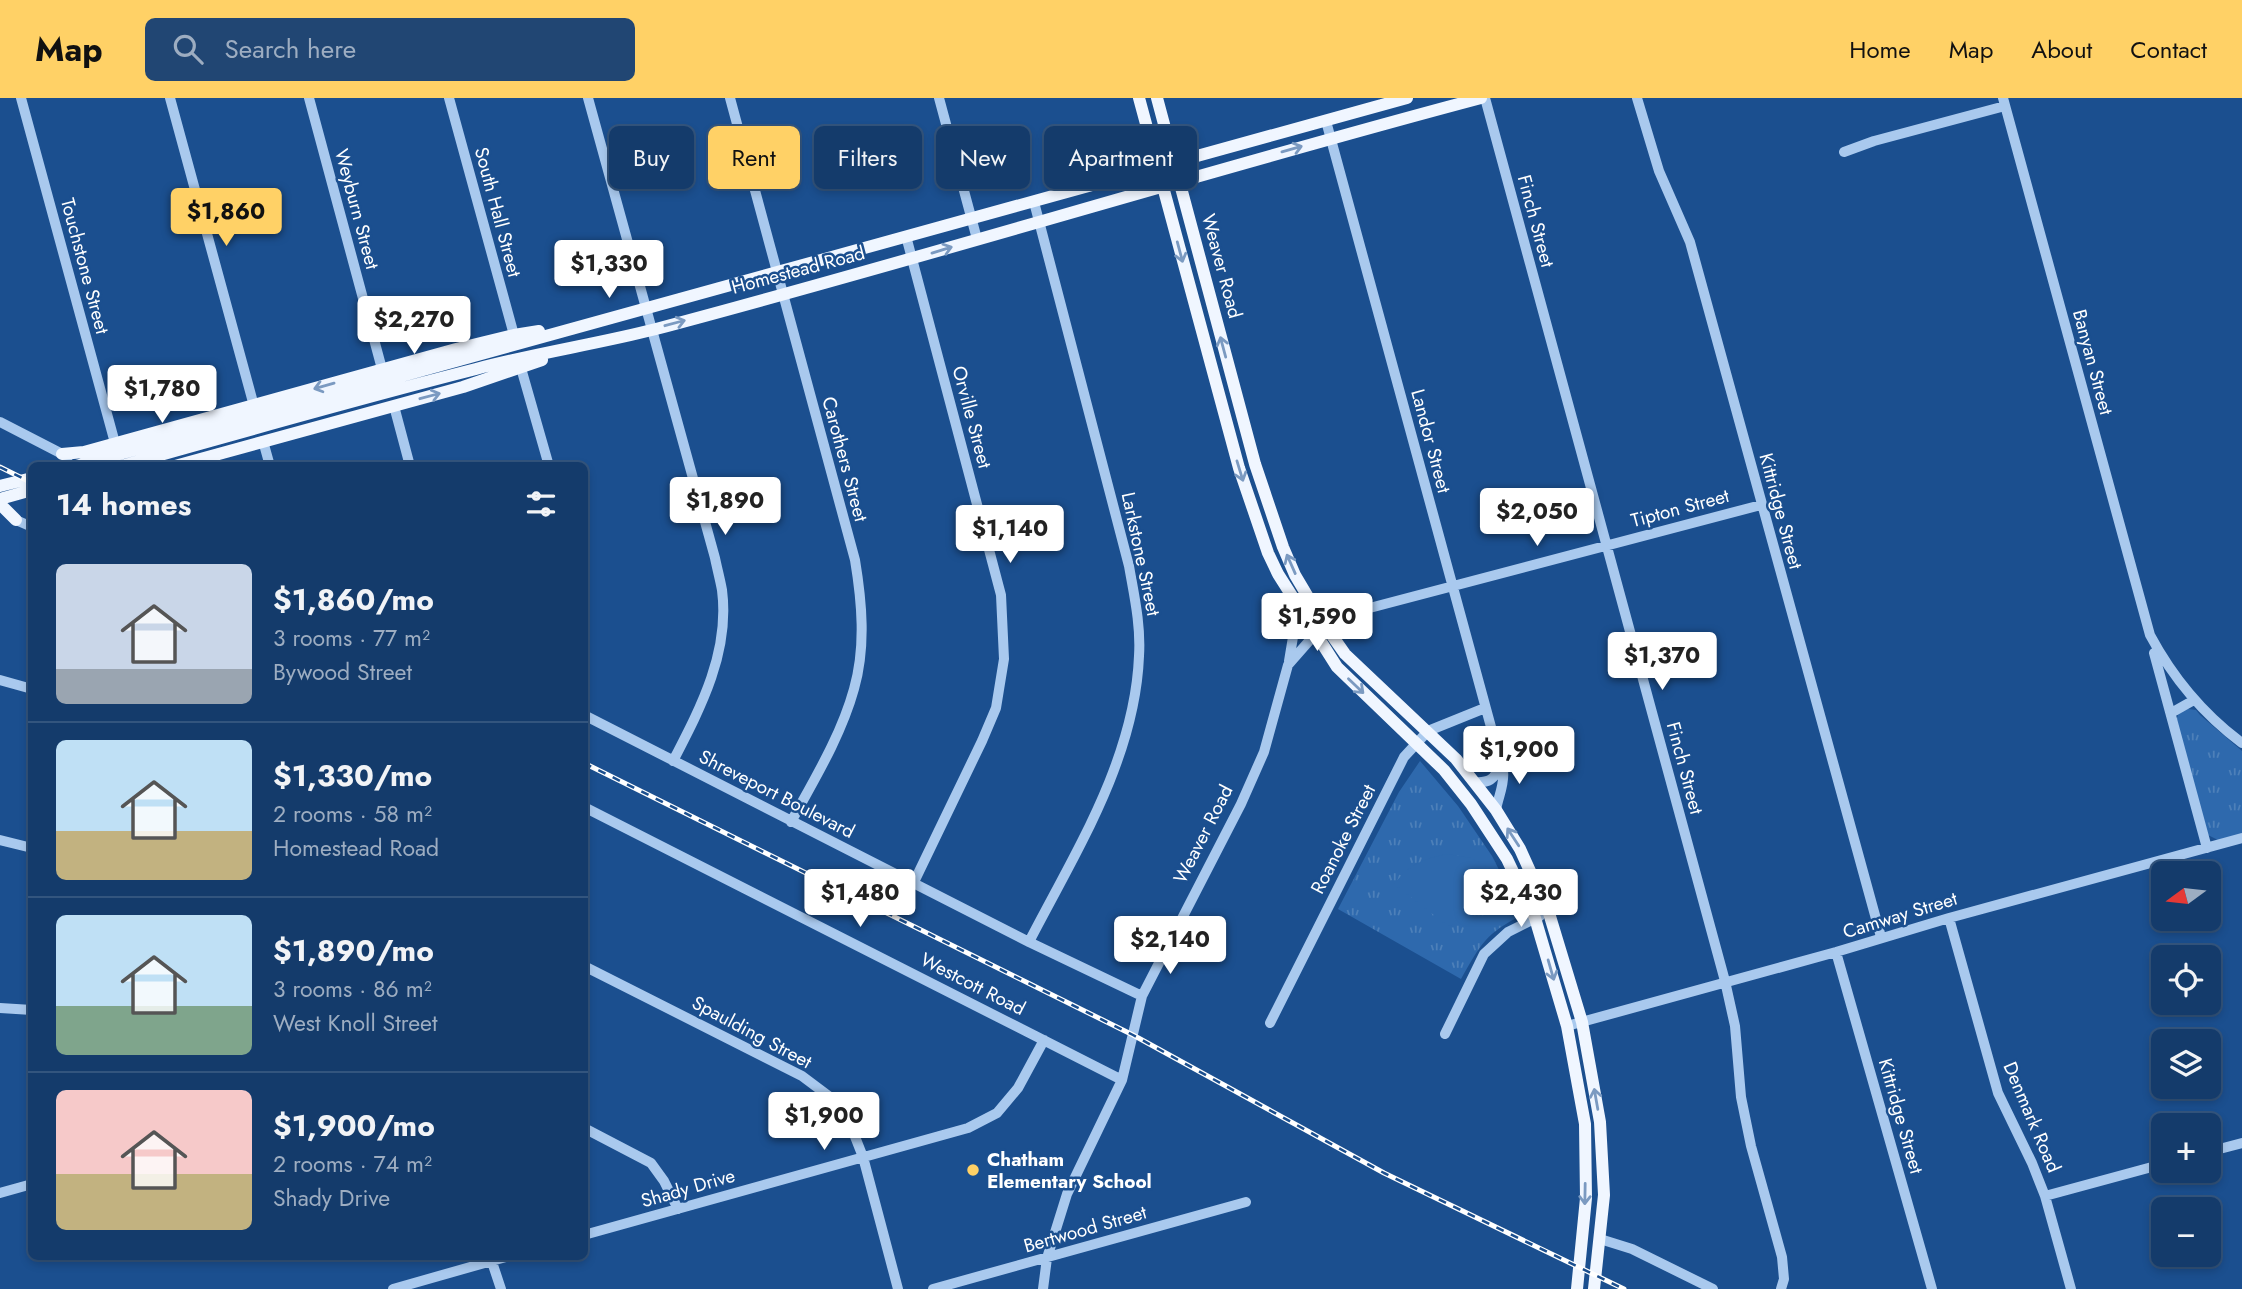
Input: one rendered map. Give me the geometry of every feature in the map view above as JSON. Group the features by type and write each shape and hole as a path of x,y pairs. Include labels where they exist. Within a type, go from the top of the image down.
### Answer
{"main road":[{"name":"Weaver Road","path":"1139,98 1146,126"},
{"name":"Weaver Road","path":"1157,98 1164,126"},
{"name":"Homestead Road","path":"1197,157 1406,98"},
{"name":"Homestead Road","path":"1197,176 1483,98"},
{"name":"Homestead Road","path":"80,462 476,357 645,307 1080,189"},
{"name":"Homestead Road","path":"132,462 256,417 651,330 911,259 1150,189"},
{"name":"Weaver Road","path":"1162,189 1239,468 1268,553 1288,592 1314,633"},
{"name":"Weaver Road","path":"1181,189 1255,464 1295,575 1324,624"},
{"path":"62,454 80,462 115,443 256,417 382,369 513,335 581,325"},
{"path":"189,462 463,387 585,344"},
{"path":"1228,429 1244,426"},
{"path":"0,486 28,479"},
{"path":"16,520 0,501 28,491"},
{"path":"0,514 16,520"},
{"path":"1324,624 1345,654 1456,759 1496,810 1520,849 1549,912 1582,1022 1600,1122 1604,1195 1594,1289"},
{"path":"1314,633 1336,667 1444,770 1471,804 1507,859 1535,918 1567,1026 1585,1124 1586,1198 1577,1289"}],"street":[{"name":"Touchstone Street","path":"22,98 115,443"},
{"path":"170,98 256,417"},
{"name":"Weyburn Street","path":"309,98 382,369"},
{"name":"South Hall Street","path":"449,98 513,335"},
{"path":"588,98 722,591 722,631 718,660 701,707 673,761"},
{"name":"Carothers Street","path":"730,98 855,560 860,592 862,635 854,689 831,749 791,822"},
{"path":"939,98 977,239"},
{"name":"Finch Street","path":"1483,98 1725,981 1735,1026 1741,1097 1746,1122 1782,1256 1784,1279 1781,1289"},
{"name":"Kittridge Street","path":"1637,98 1659,171 1690,242 1881,937"},
{"path":"1844,152 2004,102"},
{"name":"Banyan Street","path":"2004,102 2207,848"},
{"name":"Landor Street","path":"1326,121 1504,781 1498,794 1496,810"},
{"name":"Larkstone Street","path":"1029,942 1085,834 1127,736 1136,694 1139,655 1139,622 1129,566 1034,202"},
{"name":"Orville Street","path":"906,236 1001,595 1004,659 996,708 914,882"},
{"path":"521,368 548,462"},
{"path":"394,406 410,462"},
{"path":"0,422 62,454"},
{"path":"263,441 269,462"},
{"name":"Tipton Street","path":"1324,624 1343,615 1761,505"},
{"path":"16,520 28,525"},
{"path":"1288,592 1294,631 1288,665"},
{"name":"Weaver Road","path":"1043,1289 1048,1258 1067,1195 1122,1080 1142,996 1264,752 1288,665 1324,624"},
{"name":"Banyan Street","path":"2150,635 2167,666 2194,700 2224,730 2242,743"},
{"path":"0,680 28,688"},
{"path":"2171,713 2194,700"},
{"name":"Roanoke Street","path":"1270,1023 1404,757 1428,731 1485,708"},
{"name":"Shreveport Boulevard","path":"588,717 1029,942 1142,996"},
{"path":"1474,782 1490,781 1496,776 1500,766"},
{"name":"Westcott Road","path":"588,809 1122,1080"},
{"name":"Camway Street","path":"1567,1026 2242,838"},
{"path":"0,840 28,847"},
{"path":"1445,1034 1484,954 1508,932 1549,912"},
{"name":"Denmark Road","path":"1949,918 1998,1093 2045,1196 2071,1289"},
{"name":"Kittridge Street","path":"1836,952 1932,1289"},
{"name":"Spaulding Street","path":"588,968 802,1076 830,1097 852,1129 863,1157 898,1289"},
{"path":"0,1008 28,1010"},
{"name":"Shady Drive","path":"588,1234 968,1128 997,1113 1018,1088 1044,1040"},
{"path":"588,1130 651,1163 678,1209"},
{"path":"2221,1149 2242,1143"},
{"path":"2045,1196 2151,1167"},
{"path":"0,1193 28,1186"},
{"name":"Bertwood Street","path":"933,1289 1246,1202"},
{"path":"1600,1239 1632,1249 1713,1289"},
{"path":"393,1289 488,1260"},
{"path":"491,1260 501,1289"}],"green space":[{"path":"2196,710 2242,751 2242,834 2218,840 2208,835 2176,721 2179,712"},
{"path":"1420,761 1458,806 1492,856 1522,915 1485,941 1461,979 1338,909 1399,792"},
{"path":"1447,854 1471,858 1493,870 1452,925 1448,926 1394,884 1418,863"}],"railway":[{"path":"0,467 28,481"},
{"path":"588,765 1133,1035 1384,1173 1624,1289"}],"place":[{"name":"Chatham Elementary School","path":"973,1170"}]}
